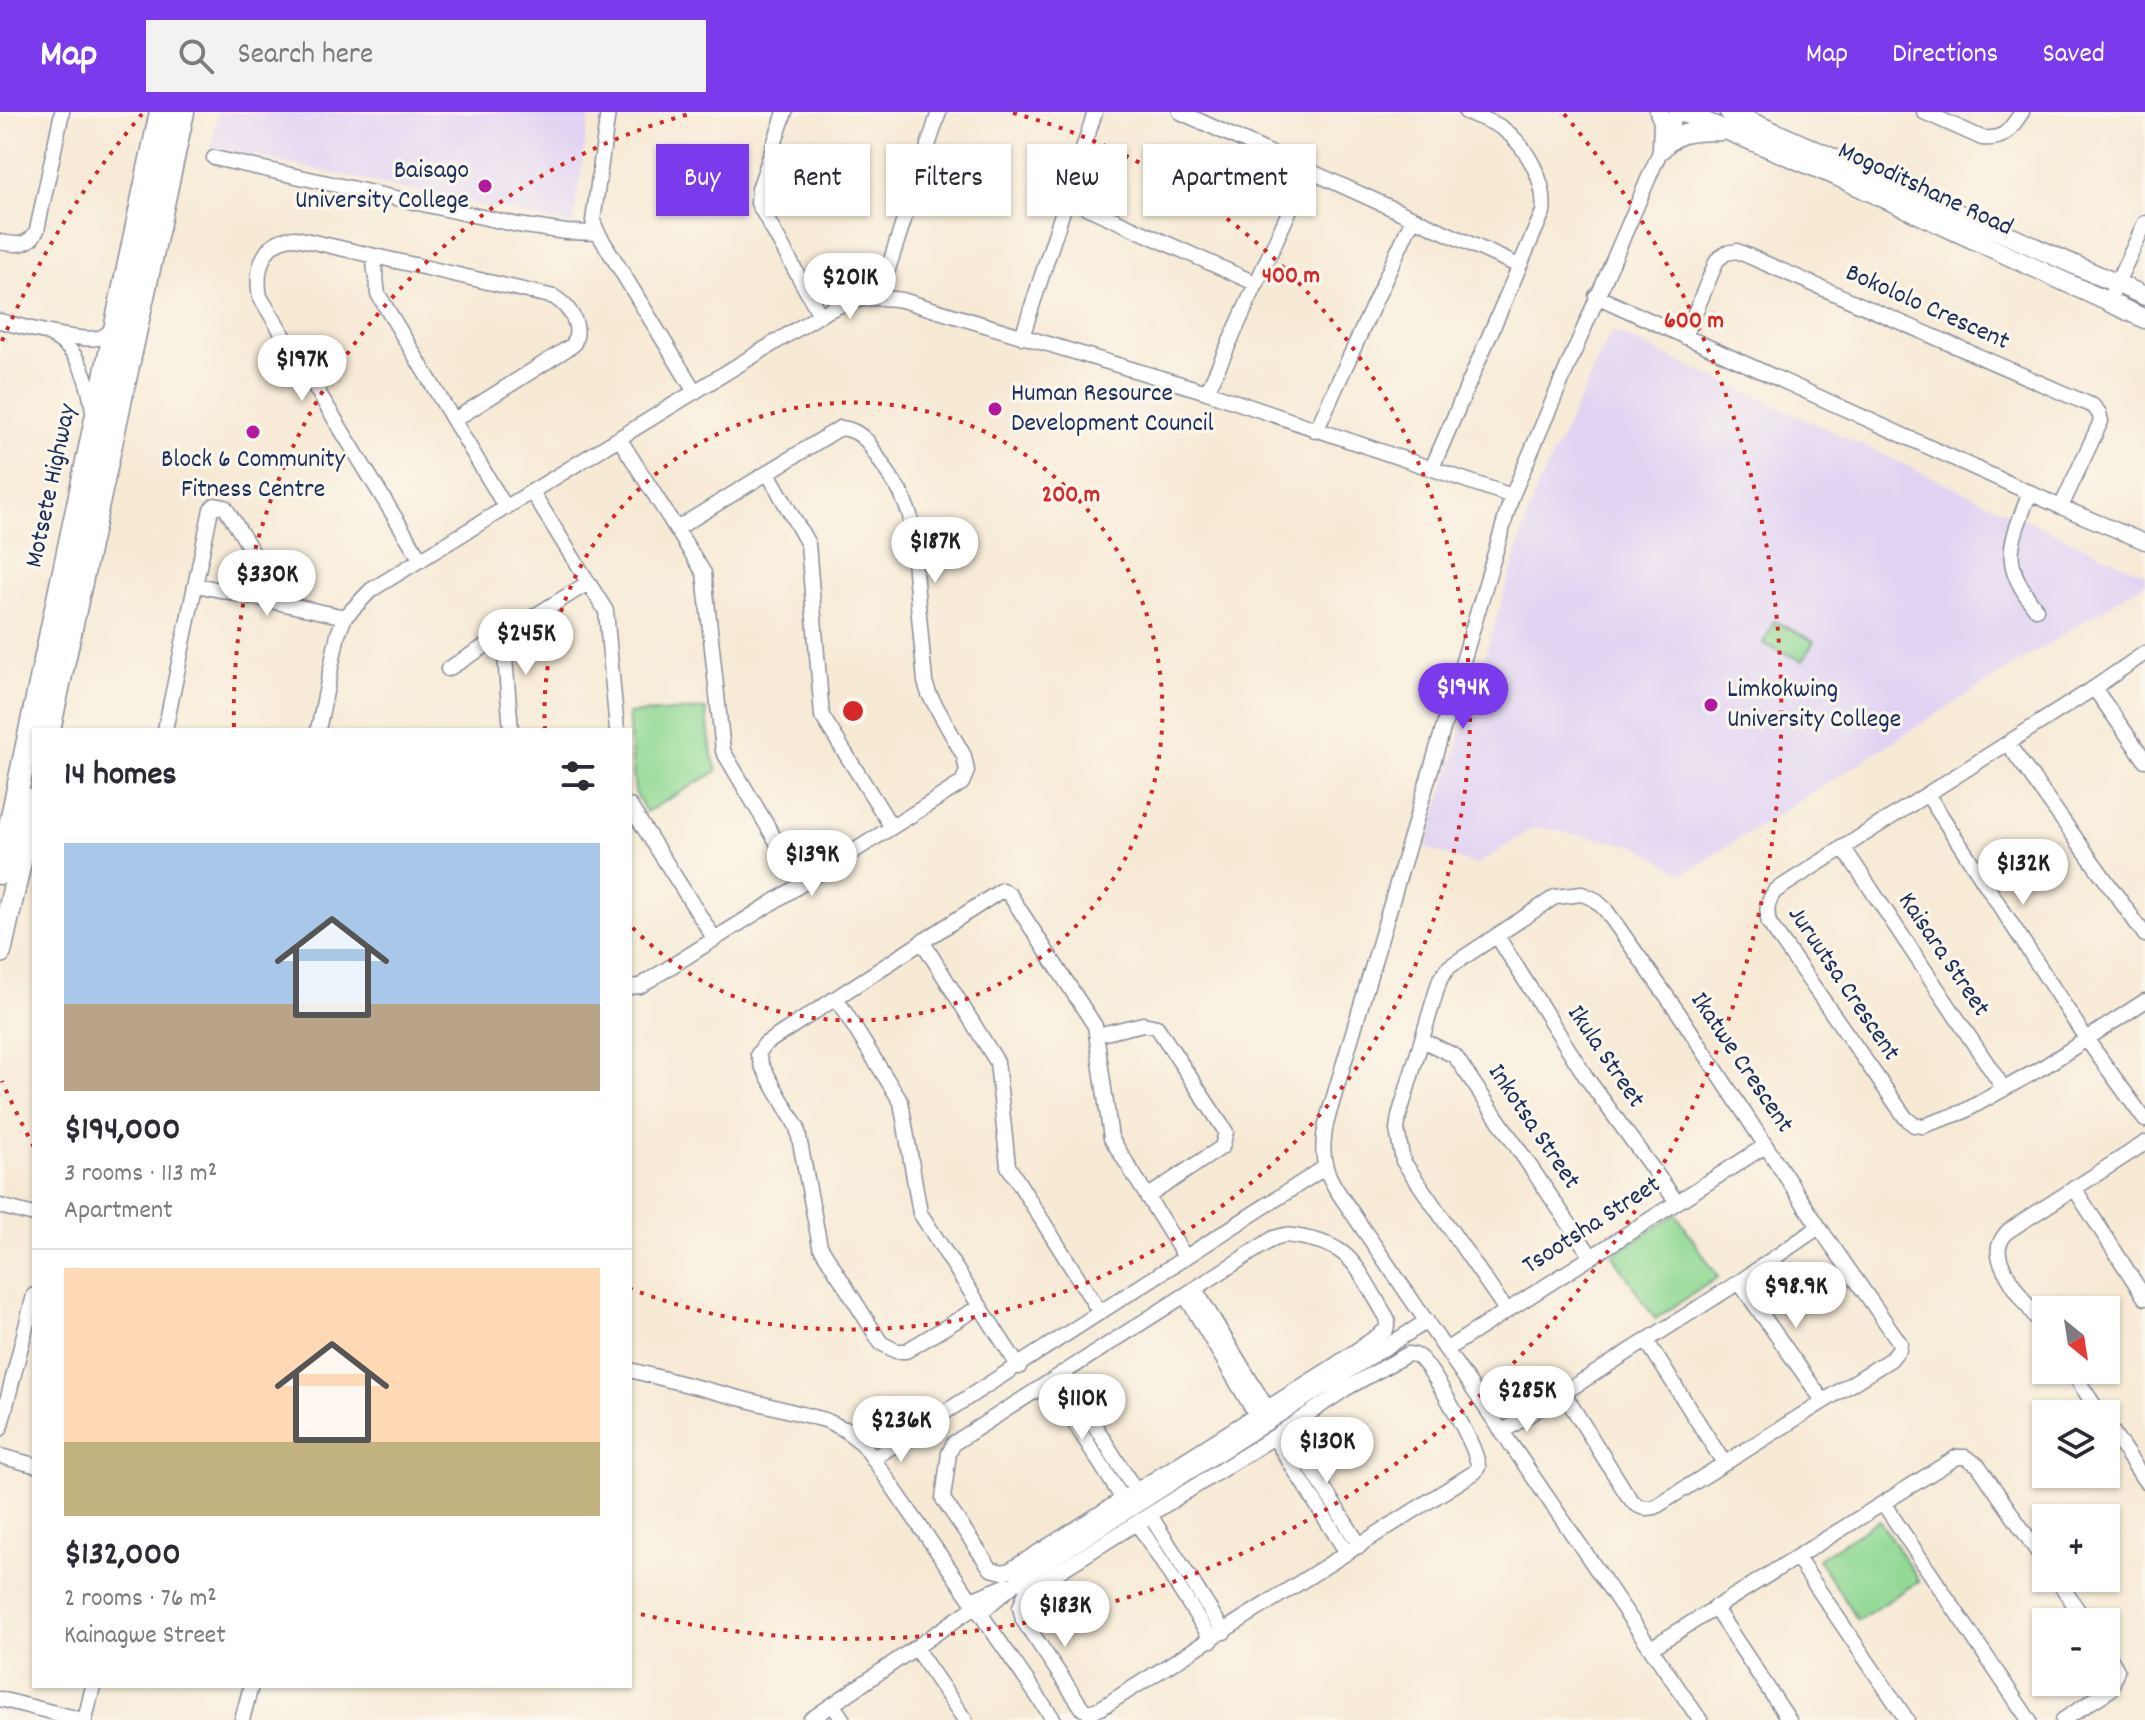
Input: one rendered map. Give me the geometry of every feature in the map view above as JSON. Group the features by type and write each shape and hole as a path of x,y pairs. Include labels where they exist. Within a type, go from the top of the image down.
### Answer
{"highway":[{"name":"Motsete Highway","path":"0,873 161,112"},
{"name":"Motsete Highway","path":"49,728 183,112"},
{"path":"0,952 32,808"}],"main road":[{"path":"1659,112 1663,121 1662,149"},
{"name":"Mogoditshane Road","path":"1680,112 1728,121 2145,296"},
{"path":"1662,149 1670,139 1684,133 1728,121"},
{"name":"Mogoditshane Road","path":"1728,121 1836,176 2145,319"}],"street":[{"path":"0,242 21,244 34,237 62,112"},
{"path":"608,112 593,213 598,233 695,392"},
{"path":"785,112 759,189 758,203 820,315"},
{"path":"879,297 939,112"},
{"path":"1084,144 1095,112"},
{"path":"1180,112 1251,144"},
{"path":"1432,468 1543,212 1543,189 1520,146 1500,127 1466,112"},
{"path":"1680,112 1596,296 1512,496 1327,1120 1323,1143 1324,1168 1700,1720"},
{"path":"1924,112 1982,138 1992,139 2008,131 2022,112"},
{"path":"214,158 518,225 598,233"},
{"path":"1316,174 1519,266"},
{"path":"1022,337 1060,216"},
{"path":"1106,216 1257,284"},
{"path":"1207,392 1287,216"},
{"path":"1316,431 1413,218"},
{"path":"2108,302 2145,223"},
{"path":"421,560 260,297 258,272 264,254 273,244 285,238 296,238 554,297 564,303 571,314 577,336 573,345 454,420"},
{"name":"Bokololo Crescent","path":"1685,337 1717,260 1726,253 1737,251 2093,406 2101,421 2061,507"},
{"path":"373,256 378,294 506,508"},
{"path":"1596,296 2061,507 2145,542"},
{"path":"318,728 338,634 345,617 371,590 820,315 859,298 902,300 1207,392 1512,496"},
{"path":"0,321 95,339 109,333 117,322"},
{"path":"43,331 59,339 79,362 87,376 95,419"},
{"path":"632,987 640,986 962,783 967,771 964,756 925,682 907,504 867,441 851,429 840,428 676,529"},
{"path":"619,438 704,573 724,755 801,883"},
{"path":"768,473 808,544 822,716 891,826"},
{"path":"532,492 603,605 608,618 617,728"},
{"path":"2030,492 2017,526 2010,557 2013,575 2036,609"},
{"path":"165,728 211,509 219,504 225,507 283,602"},
{"path":"448,669 588,583"},
{"path":"197,585 345,617"},
{"path":"495,639 506,662 511,728"},
{"name":"Juruutsa Crescent","path":"2145,653 2008,744 1775,891 1767,904 1769,923 1905,1117 1914,1125 1935,1124 1963,1112 2087,1040 2145,1001"},
{"path":"2094,688 2145,760"},
{"path":"2008,744 2145,935"},
{"path":"1927,794 2087,1040 2145,1120"},
{"path":"632,809 714,938"},
{"name":"Kaisara Street","path":"1843,847 2004,1089"},
{"path":"979,1307 917,1347 906,1351 887,1348 881,1343 820,1246 797,1127 758,1054 765,1044 1005,889 1091,1018 1097,1035 1108,1130 1185,1257"},
{"name":"Ikatwe Crescent","path":"1506,1310 1403,1161 1397,1130 1399,1116 1444,972 1555,897 1582,894 1605,909 1680,1015 1819,1227 1900,1343 1891,1359 1655,1507 1640,1507 1628,1496 1564,1394"},
{"name":"Ikula Street","path":"1497,936 1586,1077 1676,1201"},
{"path":"922,941 997,1062 1008,1166 1099,1311"},
{"path":"836,998 901,1102 920,1213 1019,1367"},
{"path":"1097,1035 1143,1024 1157,1027 1226,1132 1222,1147 1147,1197"},
{"name":"Inkotsa Street","path":"1422,1040 1455,1056 1591,1256"},
{"path":"2032,1311 2005,1271 1998,1250 2008,1231 2145,1143"},
{"name":"Tsootsha Street","path":"1447,1349 1765,1146"},
{"path":"874,1458 1324,1168"},
{"path":"2074,1188 2145,1298"},
{"path":"0,1206 32,1214"},
{"path":"1502,1432 1739,1282 1819,1227"},
{"path":"1190,1292 954,1443 949,1453 942,1492 945,1504 991,1569 998,1572 1010,1570 1067,1550 1144,1519 1203,1464 1262,1412 1340,1377 1414,1354 1444,1394 1479,1461 1475,1472 1354,1550 1101,1708 1089,1712 1083,1709 1028,1627 1020,1607 1026,1592 1067,1550 1128,1494 1203,1464 1274,1437 1287,1429 1340,1377 1388,1326 1386,1316 1354,1263 1334,1246 1291,1236 1280,1236 1190,1292"},
{"path":"1739,1282 1823,1401"},
{"path":"1190,1292 1262,1412"},
{"path":"0,1429 31,1316"},
{"path":"810,1720 976,1606 1427,1321"},
{"path":"1646,1340 1724,1463"},
{"path":"632,1371 825,1420 863,1444 1054,1720"},
{"path":"1062,1373 1128,1494"},
{"path":"1049,1382 1128,1494"},
{"path":"842,1428 880,1435 918,1431"},
{"path":"1287,1429 1354,1550"},
{"path":"1274,1437 1354,1550"},
{"path":"2120,1443 2145,1481"},
{"path":"0,1456 32,1464"},
{"path":"1651,1648 1950,1460 1972,1459 2032,1544"},
{"path":"1883,1503 2029,1720"},
{"path":"1144,1519 1218,1636"},
{"path":"1797,1558 1907,1720"},
{"path":"1714,1607 1789,1720"},
{"path":"916,1649 965,1720"},
{"path":"0,1699 84,1720 92,1688"},
{"path":"242,1720 250,1688"},
{"path":"2063,1720 2100,1696"},
{"path":"833,1705 843,1720"}],"shaded area":[{"name":"Baisago University College","path":"218,112 590,112 573,225 211,147"},
{"name":"Limkokwing University College","path":"1612,331 2145,574 2145,583 1683,874 1637,846 1535,827 1477,865 1426,848 1535,493"}],"green space":[{"path":"1774,621 1814,641 1803,661 1764,644"},
{"path":"706,709 717,771 646,812 635,792 632,728 629,728 628,714"},
{"path":"1676,1214 1718,1277 1655,1319 1613,1255"},
{"path":"1879,1520 1919,1581 1858,1620 1818,1559"}],"place":[{"name":"Baisago University College","path":"485,186"},
{"name":"Human Resource Development Council","path":"995,409"},
{"name":"Block 6 Community Fitness Centre","path":"253,432"},
{"name":"Limkokwing University College","path":"1711,705"}]}
